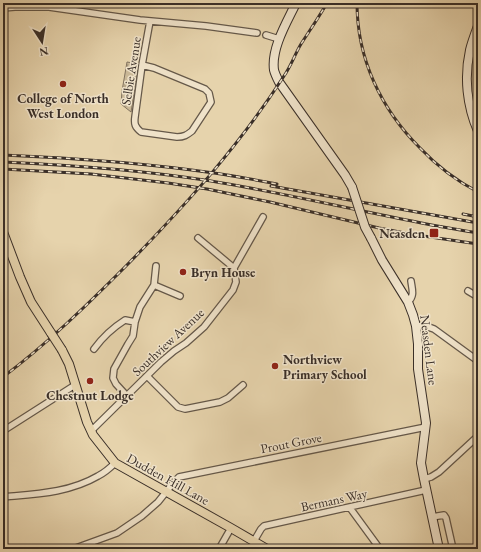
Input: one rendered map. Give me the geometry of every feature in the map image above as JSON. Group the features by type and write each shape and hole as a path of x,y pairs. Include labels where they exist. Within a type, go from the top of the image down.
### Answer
{"main road":[{"name":"Neasden Lane","path":"296,3 279,39 274,59 274,71 279,82 352,187 370,238 408,302 413,315 418,344 418,369 426,416 426,427 421,458 426,490 439,549"},
{"path":"478,26 470,50 467,69 467,85 471,113 478,131"},
{"name":"Dudden Hill Lane","path":"3,225 3,232 31,302 62,350 69,364 91,431 115,463 267,549"}],"street":[{"path":"3,8 14,5 49,7 150,21 206,26 257,33"},
{"name":"Selbie Avenue","path":"142,65 154,68 205,89 209,93 211,102 192,131 184,137 141,132 136,128 134,123 142,65 150,21"},
{"path":"266,35 279,39"},
{"name":"Southview Avenue","path":"91,431 161,362 204,327 233,290 236,282 234,268 263,217"},
{"path":"198,238 234,268"},
{"path":"126,396 113,378 114,369 133,336 135,322 140,307 154,286 156,266"},
{"path":"408,302 413,295 411,281"},
{"path":"154,286 180,296"},
{"path":"468,291 478,297"},
{"path":"94,349 98,343 118,324 125,320 135,322"},
{"path":"416,326 423,325 434,329 478,361"},
{"path":"147,376 178,408 185,409 220,402 228,398 243,385"},
{"path":"3,432 75,385"},
{"name":"Prout Grove","path":"73,549 117,533 142,516 158,502 179,477 426,427"},
{"path":"424,479 439,472 478,436"},
{"path":"3,497 57,491 78,486 98,476 115,463"},
{"name":"Bermans Way","path":"254,541 264,526 426,490"},
{"path":"350,508 380,549"},
{"path":"432,517 444,514 453,549"},
{"path":"219,549 231,528"}],"green space":[{"path":"127,62 139,64 131,112 121,104"}],"railway":[{"path":"3,377 51,338 97,295 148,244 210,175 267,102 327,3"},
{"path":"357,3 361,44 374,82 383,100 406,133 433,161 454,178 478,192"},
{"path":"3,155 83,159 161,166 222,174 277,184"},
{"path":"3,162 107,168 211,181 478,233"},
{"path":"3,169 91,174 207,189 270,202 379,228 478,244"},
{"path":"271,186 478,223"},
{"path":"463,214 478,217"}],"place":[{"name":"College of North West London","path":"63,84"},
{"name":"Neasden","path":"434,233"},
{"name":"Bryn House","path":"183,272"},
{"name":"Northview Primary School","path":"275,366"},
{"name":"Chestnut Lodge","path":"90,381"}]}
